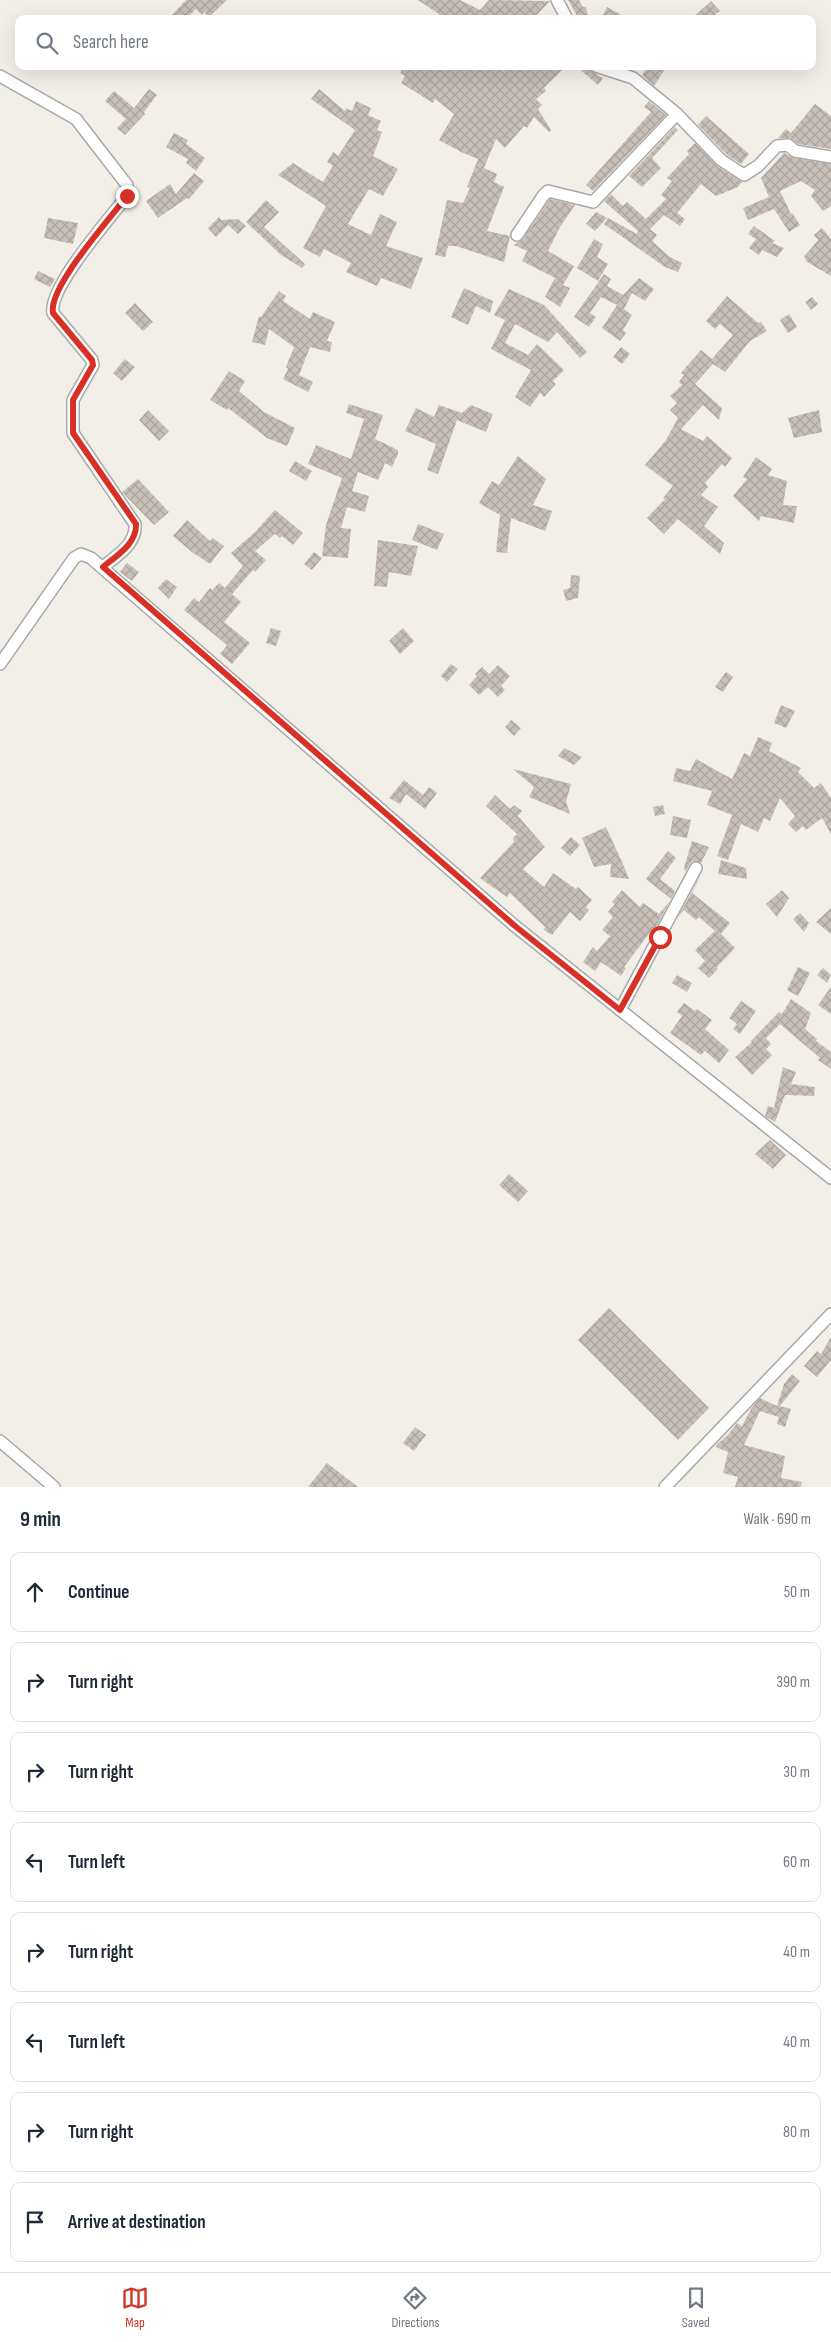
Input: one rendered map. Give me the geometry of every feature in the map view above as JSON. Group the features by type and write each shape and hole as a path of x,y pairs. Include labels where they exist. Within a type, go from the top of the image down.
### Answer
{"street":[{"path":"557,0 565,15"},
{"path":"608,70 633,78 677,114 721,160 744,175 758,166 777,146 788,145 795,151 831,157"},
{"path":"0,76 76,119 127,185 127,196 63,279 52,306 53,313 92,360 93,365 73,400 73,433 136,524 136,532 129,545 103,567"},
{"path":"517,236 548,191 592,202 596,199 677,114"},
{"path":"0,664 74,558 81,554 91,558 515,926 831,1178"},
{"path":"620,1010 696,868"},
{"path":"665,1487 831,1314"},
{"path":"0,1441 54,1487"}],"building":[{"path":"186,0 227,0 211,15 207,15 204,12 202,15 196,9 190,15 172,15"},
{"path":"418,0 460,0 480,10 489,0 550,1 537,15 439,14"},
{"path":"568,0 579,0 583,7 586,7 587,15 577,15"},
{"path":"711,1 720,11 716,15 695,15"},
{"path":"607,7 622,15 603,15"},
{"path":"402,70 562,70 544,88 546,91 536,99 542,105 538,109 551,130 549,132 534,117 527,128 524,126 505,148 496,139 484,168 497,174 494,182 504,187 487,231 510,236 504,262 456,246 448,246 445,257 435,255 447,200 463,203 470,188 467,187 478,159 439,140 454,114 435,99 433,103 401,83 405,76 400,73"},
{"path":"581,70 591,70 603,78 598,85"},
{"path":"645,70 664,70 654,86 642,75"},
{"path":"149,89 157,95 144,112 145,114 125,135 117,128 126,119 105,101 114,91 134,108"},
{"path":"319,89 345,111 346,108 352,111 356,101 371,108 368,115 381,121 377,130 382,132 373,156 398,169 383,196 369,189 348,224 371,235 380,214 397,222 386,246 423,258 411,289 381,278 377,286 346,272 351,263 324,249 320,257 303,248 326,206 278,175 293,163 323,182 333,166 327,162 333,152 338,156 355,130 311,99"},
{"path":"649,101 666,115 593,191 586,185 651,112 644,107"},
{"path":"815,104 831,116 831,149 798,144 790,138 778,138 786,129 791,133"},
{"path":"706,116 749,154 741,164 726,154 698,125"},
{"path":"675,127 678,130 652,158 661,168 642,187 629,176"},
{"path":"174,133 188,140 186,144 205,158 196,171 186,163 188,159 166,147"},
{"path":"695,143 717,166 742,182 738,187 716,196 701,184 677,213 685,219 680,226 664,215 650,229 657,235 652,241 670,257 682,263 678,272 665,267 604,224 608,218 637,234 638,231 604,201 611,194 623,206 627,202 646,219 666,199 661,195 672,181 667,178 689,154 687,151"},
{"path":"784,153 794,158 831,164 831,206 823,211 811,196 815,190 801,181 780,191 791,214 800,225 789,232 774,209 748,220 743,208 769,197 761,178"},
{"path":"194,173 204,181 189,199 187,198 158,218 146,201 170,184 176,194"},
{"path":"550,199 575,205 560,227 548,251 574,266 563,285 570,288 560,307 545,297 555,278 522,261 527,251 514,245 523,239"},
{"path":"266,200 279,212 264,227 305,264 302,268 281,255 246,222"},
{"path":"596,212 607,218 595,231 586,224"},
{"path":"219,217 221,220 238,219 246,226 238,234 228,225 216,237 208,228"},
{"path":"48,218 78,223 73,244 44,238"},
{"path":"754,226 775,241 772,243 784,248 777,257 762,250 759,255 749,248 756,239 748,234"},
{"path":"822,228 831,239 831,276 807,262 804,257 818,240 814,235"},
{"path":"594,239 603,244 597,257 608,264 598,281 577,268"},
{"path":"38,271 55,279 50,287 34,279"},
{"path":"604,274 611,279 607,286 623,295 639,278 654,289 645,301 632,293 624,309 632,315 623,330 626,333 620,341 602,328 617,305 601,297 590,313 596,317 589,327 574,317"},
{"path":"464,288 493,301 490,313 476,306 468,325 451,317"},
{"path":"509,289 544,305 587,352 580,358 557,332 548,342 515,324 505,343 528,355 537,344 564,370 553,381 556,384 544,397 540,393 530,407 515,397 531,370 491,349 505,320 494,315"},
{"path":"279,291 286,296 283,301 310,319 313,312 335,322 327,341 332,342 330,352 310,347 299,375 313,382 308,392 283,379 294,347 269,329 265,345 252,342 259,316 261,317"},
{"path":"727,296 758,323 761,322 767,331 750,341 725,372 713,364 695,384 722,408 719,420 703,405 681,429 703,441 707,436 732,458 725,467 722,464 705,483 708,487 701,495 718,507 704,526 724,543 720,554 678,519 664,534 647,518 665,499 663,498 673,486 645,465 666,440 678,418 670,410 677,403 670,396 682,385 679,382 684,375 681,373 701,350 712,359 733,335 720,324 715,329 706,321"},
{"path":"812,297 818,304 811,310 805,302"},
{"path":"135,303 153,322 143,331 125,313"},
{"path":"789,314 797,327 788,333 780,320"},
{"path":"621,347 630,354 622,364 613,357"},
{"path":"125,359 135,367 122,381 113,373"},
{"path":"229,371 245,381 239,391 264,412 295,428 287,446 267,438 228,408 227,410 210,400"},
{"path":"349,404 383,415 375,439 398,450 398,454 392,467 385,463 378,480 358,472 352,491 369,496 365,512 347,507 341,528 351,529 348,558 322,556 326,525 342,478 308,464 316,445 351,459 364,419 346,413"},
{"path":"439,405 462,413 471,405 493,414 486,432 457,420 438,474 427,470 436,444 405,431 416,408 434,417"},
{"path":"148,410 169,431 159,441 139,420"},
{"path":"819,410 822,432 794,438 788,418"},
{"path":"518,456 546,479 533,505 552,511 545,531 511,518 507,553 496,552 500,515 479,503 492,481 499,485"},
{"path":"756,457 772,469 768,475 787,481 783,505 797,506 794,523 761,516 759,521 733,496 747,479 743,477"},
{"path":"295,461 312,471 306,481 289,471"},
{"path":"138,479 169,512 154,525 122,492"},
{"path":"275,510 303,533 293,545 282,536 280,538 275,534 255,551 266,560 255,572 253,570 232,594 241,602 224,622 250,643 232,664 220,654 227,645 184,610 194,598 199,602 210,588 212,590 219,583 225,588 243,566 231,553 255,532"},
{"path":"187,520 210,541 213,538 224,546 210,564 173,536"},
{"path":"418,524 444,534 437,550 412,540"},
{"path":"378,540 418,546 411,576 389,572 387,587 374,586"},
{"path":"314,552 322,558 312,570 304,564"},
{"path":"127,563 139,572 132,581 120,572"},
{"path":"571,575 580,576 578,598 566,601 563,590 570,588"},
{"path":"166,579 177,587 169,599 158,588"},
{"path":"271,628 281,631 276,646 266,643"},
{"path":"403,628 414,641 400,654 389,641"},
{"path":"451,664 458,669 447,682 441,676"},
{"path":"498,665 510,676 501,686 505,690 498,697 488,687 479,695 469,685 477,676 475,674 482,667 489,674"},
{"path":"726,672 733,677 723,692 715,687"},
{"path":"781,705 795,711 786,728 774,723"},
{"path":"511,720 521,728 514,736 505,727"},
{"path":"758,737 772,743 769,751 801,768 798,772 814,788 821,783 831,798 831,834 822,818 806,830 803,826 796,832 788,824 795,816 780,798 770,821 764,818 758,832 741,824 728,860 717,856 732,815 707,805 712,791 673,781 676,768 690,771 696,759 732,779 744,753 750,756"},
{"path":"564,748 582,757 574,765 558,756"},
{"path":"513,769 571,784 566,802 570,814 529,797 534,787"},
{"path":"404,780 423,795 429,787 437,793 425,809 406,794 400,804 389,798"},
{"path":"495,795 510,809 514,805 522,811 518,816 545,847 523,869 544,887 553,873 576,889 578,887 592,900 586,907 589,910 580,921 570,912 552,935 544,930 545,927 510,893 507,897 480,878 514,842 513,838 517,834 486,806"},
{"path":"663,805 665,814 655,816 653,807"},
{"path":"673,816 691,820 687,838 670,835"},
{"path":"606,827 629,879 610,877 611,864 594,867 582,838"},
{"path":"571,837 580,845 570,856 561,848"},
{"path":"692,841 709,847 701,863 692,861 685,872 684,868"},
{"path":"668,851 676,858 660,879 675,891 671,899 646,879"},
{"path":"721,860 746,868 747,879 718,874"},
{"path":"701,875 692,893 730,923 721,934 735,948 709,978 698,968 705,961 695,950 715,931 699,917 696,920 684,910 678,917"},
{"path":"622,890 640,907 643,903 659,914 670,901 653,932 651,931 624,967 626,968 621,976 601,962 595,971 583,962 593,947 597,951 610,936 602,930 613,917 608,912 615,904 612,902"},
{"path":"782,890 789,898 777,917 766,904"},
{"path":"831,908 831,934 816,922"},
{"path":"800,913 809,923 804,932 793,919"},
{"path":"798,967 810,973 798,996 787,990"},
{"path":"823,968 831,975 827,983 817,975"},
{"path":"677,975 692,983 687,992 672,983"},
{"path":"831,987 831,1014 818,1005"},
{"path":"791,999 811,1013 805,1029 817,1039 816,1041 831,1052 831,1069 818,1060 820,1058 780,1024 766,1038 771,1044 766,1049 772,1055 752,1075 735,1057 752,1042 779,1012 782,1014"},
{"path":"741,1001 756,1011 740,1034 733,1029 737,1024 729,1018"},
{"path":"684,1003 695,1011 697,1009 712,1020 705,1029 729,1050 719,1063 705,1051 701,1055 670,1033 682,1016 677,1012"},
{"path":"783,1067 796,1072 791,1084 815,1087 814,1096 785,1095 775,1122 765,1116 768,1106 774,1108"},
{"path":"770,1140 786,1155 773,1169 755,1154"},
{"path":"509,1174 528,1191 518,1202 499,1185"},
{"path":"609,1308 709,1408 678,1440 578,1340"},
{"path":"831,1337 831,1360 817,1377 804,1366 817,1351 821,1354"},
{"path":"792,1374 800,1381 780,1406 791,1409 785,1427 777,1424 779,1417 760,1411 744,1445 785,1456 781,1478 802,1482 801,1487 735,1487 738,1477 723,1473 728,1452 716,1447 717,1444 727,1436 737,1423 742,1426 751,1409 760,1398 777,1406 784,1384"},
{"path":"415,1427 426,1435 414,1451 403,1443"},
{"path":"327,1463 358,1487 308,1487"}],"route":[{"path":"127,196 63,279 52,306 53,313 92,360 93,365 73,400 73,433 136,524 136,532 129,545 103,567 515,926 620,1010 660,937"}]}
